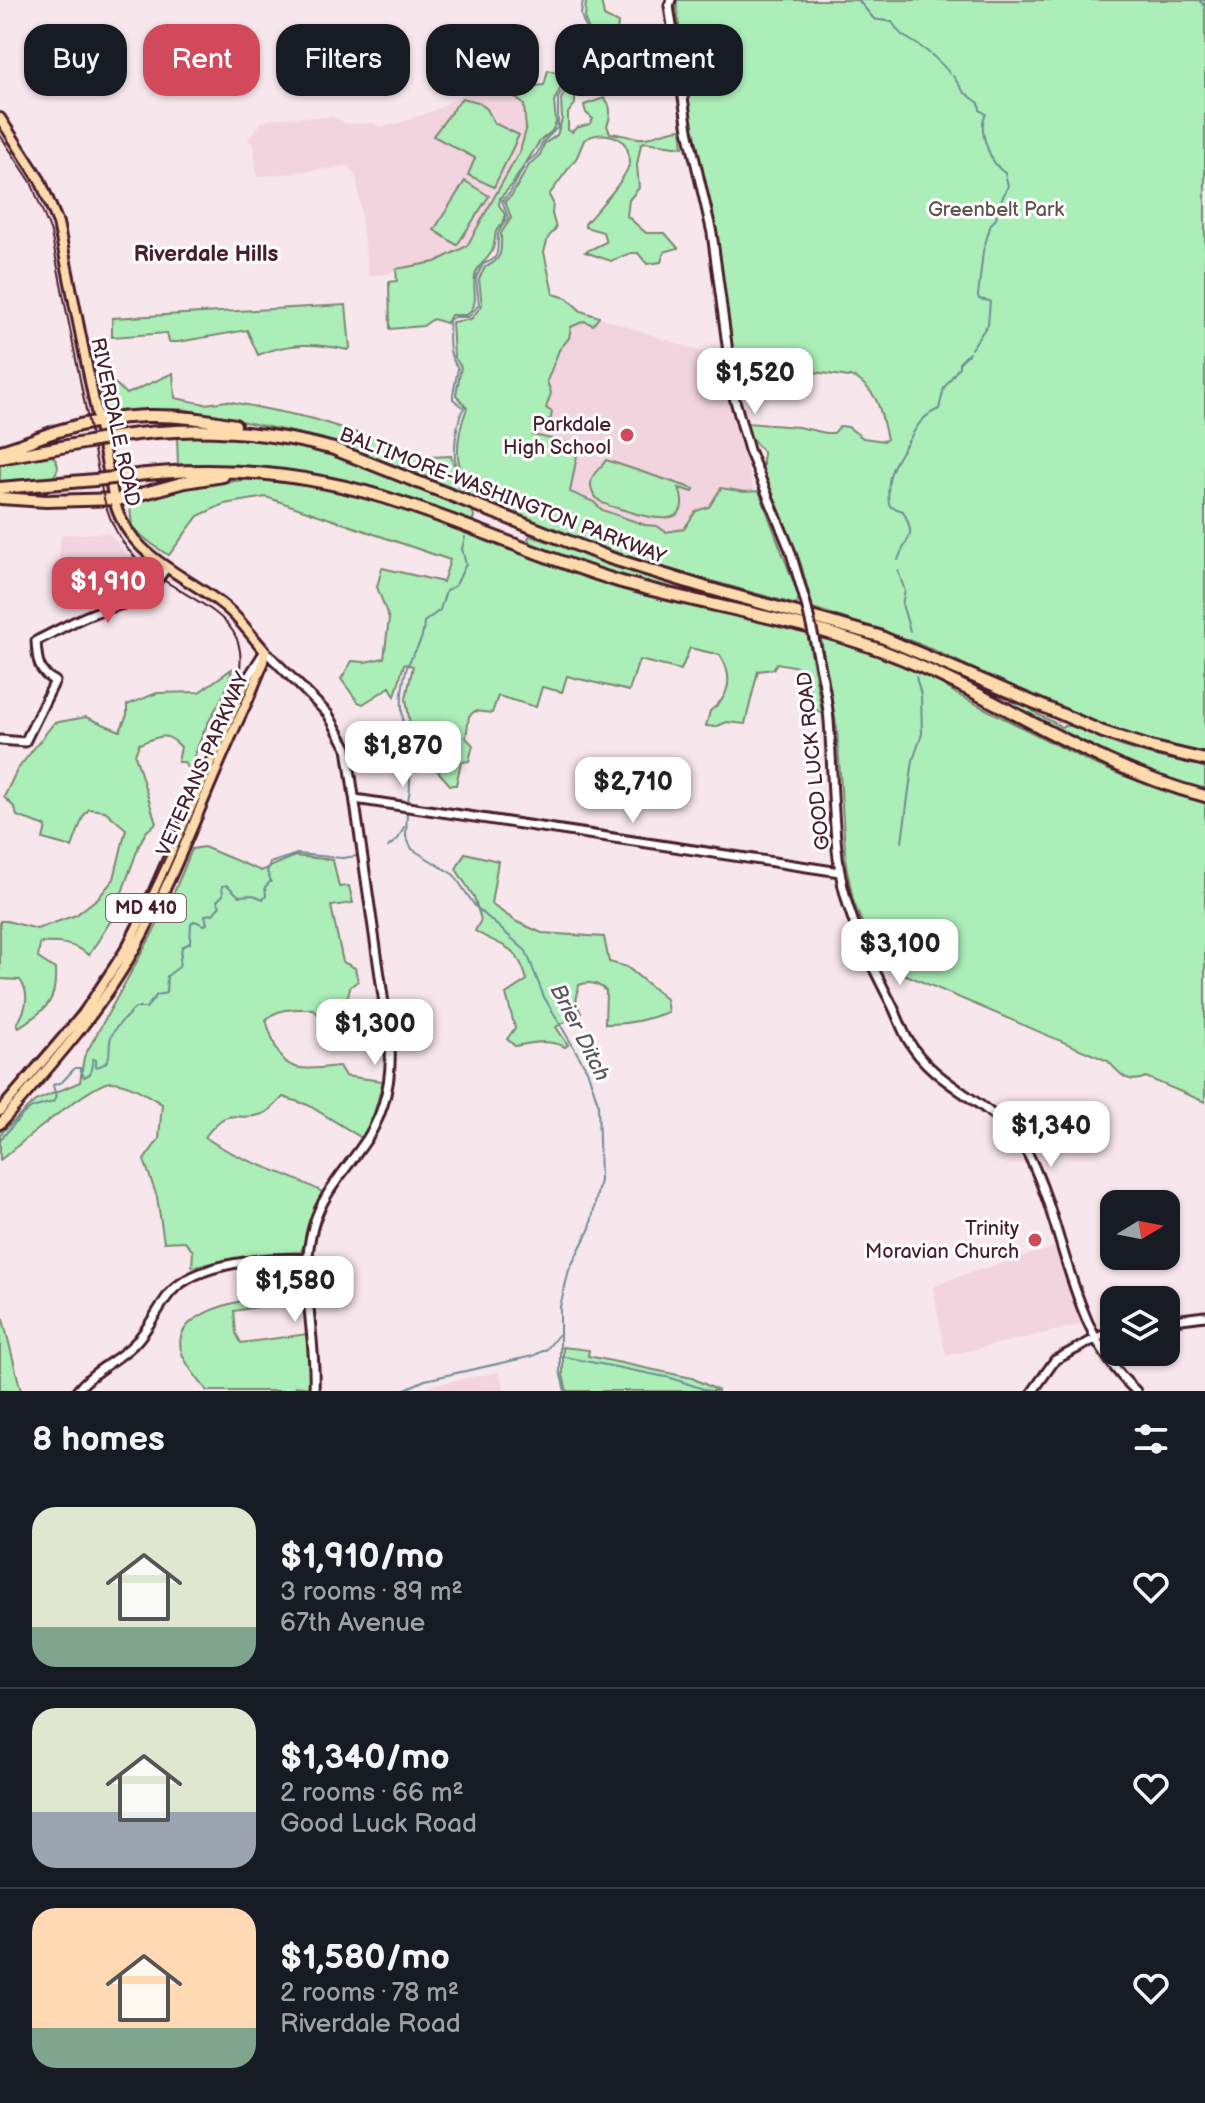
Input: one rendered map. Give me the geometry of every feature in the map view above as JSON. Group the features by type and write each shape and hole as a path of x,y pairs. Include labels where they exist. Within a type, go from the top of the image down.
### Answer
{"highway":[{"path":"0,451 56,431 141,415 183,415 291,439"},
{"name":"BALTIMORE-WASHINGTON PARKWAY","path":"0,458 115,437 201,429 252,432 291,439 367,460 552,536 641,568 879,636 1103,732 1205,760"},
{"name":"BALTIMORE-WASHINGTON PARKWAY","path":"0,488 199,471 273,475 323,482 382,496 604,576 666,594 796,622 845,637 933,672 1093,756 1205,796"},
{"path":"0,498 114,500 209,478 273,475"}],"main road":[{"name":"GOOD LUCK ROAD","path":"669,2 687,125 712,233 734,397 752,458 796,564 827,703 840,872 850,914 910,1043 933,1072 1000,1121 1028,1154 1078,1298 1116,1370 1136,1391"},
{"name":"RIVERDALE ROAD","path":"1,119 40,180 58,223 118,513 146,553 223,604 326,712 341,734 348,755 390,1045 389,1079 383,1105 370,1133 332,1187 316,1217 306,1259 314,1391"},
{"path":"0,740 25,742 55,681 45,675 40,666 36,641 88,615 138,601 153,589 166,568"},
{"path":"247,679 265,651"},
{"name":"VETERANS PARKWAY","path":"0,1124 81,1031 133,952 156,908 248,700 265,651"},
{"path":"248,700 265,669 282,667"},
{"name":"VETERANS PARKWAY","path":"0,1111 74,1025 126,949 247,679"},
{"path":"355,799 840,872"},
{"path":"77,1391 87,1378 133,1344 169,1295 184,1281 250,1261 306,1259"},
{"path":"1180,1319 1205,1316"},
{"path":"1033,1391 1055,1360 1100,1335"}],"shaded area":[{"path":"460,96 514,96 524,105 526,130 520,151 467,246 435,262 396,269 388,274 368,275 357,179 349,166 257,177 254,145 248,140 262,122 278,118 332,117 346,124 374,123 380,127 435,110"},
{"name":"Parkdale High School","path":"556,303 720,358 733,421 759,506 691,543 502,480"},
{"path":"108,533 137,564 111,595 100,599 86,595 73,579 52,570 59,558 61,535"},
{"path":"1056,1247 1083,1324 946,1356 933,1287"},
{"path":"498,1372 505,1391 413,1391 438,1384"}],"green space":[{"path":"586,0 601,0 604,16 618,24 587,24"},
{"name":"Greenbelt Park","path":"676,0 1205,0 1205,753 1128,735 1051,705 923,645 813,608 801,564 763,470 763,452 751,437 746,423 798,427 826,433 834,433 840,426 848,427 863,438 884,441 887,439 881,412 870,391 856,378 732,360 714,218 687,96 743,96 743,24 679,24"},
{"path":"548,70 555,72 556,123 500,198 499,205 505,218 496,232 492,251 476,272 475,300 471,310 467,315 451,315 447,323 433,319 423,326 390,329 389,282 397,281 396,269 435,262 467,246 520,151 526,130 524,105 514,96 539,96 539,86 544,85"},
{"path":"563,96 575,96 575,104 568,113 568,130 572,132 590,124 593,119 586,113 584,105 604,98 610,107 607,126 610,133 646,138 681,129 683,147 641,144 637,165 639,188 629,200 627,216 646,233 665,233 678,248 664,252 661,262 647,264 638,253 611,261 585,252 606,242 603,232 585,227 585,224 626,173 629,156 627,148 618,138 600,135 584,140 577,157 549,195 556,228 548,238 544,252 553,294 567,298 581,311 599,317 593,325 584,321 571,327 569,338 559,350 547,381 551,393 546,408 552,412 551,418 533,435 579,445 570,492 594,502 602,510 657,526 666,532 684,529 696,511 709,507 721,488 759,491 799,597 797,605 637,560 525,520 466,494 458,451 467,408 456,395 461,367 454,357 452,322 471,319 482,305 479,279 485,267 496,261 501,249 501,233 511,218 505,201 512,195 529,165 540,155 544,144 557,135 562,119"},
{"path":"462,98 478,102 487,109 494,123 519,135 494,187 468,175 475,158 433,136"},
{"path":"465,181 489,196 457,245 434,230"},
{"path":"346,305 348,350 303,345 258,355 247,330 178,342 169,342 167,333 112,337 112,318"},
{"path":"173,373 175,398 205,404 227,401 286,413 314,419 430,457 451,456 460,482 459,493 427,477 321,438 183,409 105,412 97,381 109,378 127,394"},
{"path":"197,434 261,437 330,451 468,506 473,510 474,517 471,523 381,491 307,474 252,467 178,464 177,437"},
{"path":"53,456 58,466 53,477 0,482 0,464"},
{"path":"606,460 694,489 693,492 679,488 680,511 665,518 644,516 609,506 597,499 591,486 594,474"},
{"path":"256,479 339,491 399,507 589,577 807,631 822,713 818,712 810,696 799,667 777,663 773,669 758,671 745,724 727,722 715,727 706,726 710,711 726,693 727,671 720,655 690,648 681,670 639,660 629,691 567,676 562,692 542,687 536,707 498,696 492,713 475,711 469,716 466,738 473,745 469,761 461,762 456,785 450,785 436,769 416,766 406,698 413,666 404,664 395,696 390,687 363,704 358,702 341,679 352,661 384,658 389,619 377,587 382,568 443,582 450,560 266,497 224,504 198,516 169,555 132,527 130,507 138,502 203,484"},
{"path":"530,536 698,592 695,595 674,591 611,573 530,543"},
{"path":"820,634 897,661 931,677 958,695 1090,762 1121,775 1205,800 1205,1102 1146,1077 1129,1079 1108,1061 878,963 853,900 846,865 837,729"},
{"path":"232,669 225,691 200,741 190,773 184,762 178,762 181,747 171,738 162,736 139,744 135,755 156,823 140,843 113,917 89,955 66,944 40,943 38,958 55,969 52,998 43,1010 19,1027 17,1024 26,1002 25,991 20,980 0,979 0,921 37,929 76,915 99,897 114,879 126,829 105,811 89,809 72,847 43,839 46,826 17,816 15,808 4,797 17,770 54,723 86,717 120,731 127,715 127,705 157,693 199,692"},
{"path":"1011,699 1061,727 1074,727 1136,751 1205,766 1205,790 1098,753 1012,707"},
{"path":"204,847 261,871 295,856 333,860 339,887 349,886 353,903 331,906 343,962 355,968 358,981 350,987 347,1000 364,1045 329,1048 327,1024 313,1009 282,1011 266,1020 277,1050 289,1064 308,1069 339,1066 345,1076 383,1081 373,1118 362,1138 308,1105 283,1097 263,1114 227,1117 214,1126 205,1137 219,1146 322,1192 301,1252 259,1254 192,1267 193,1251 184,1241 164,1242 157,1197 144,1160 159,1139 162,1104 131,1087 111,1082 102,1084 73,1103 0,1160 0,1134 35,1101 80,1082 84,1057 171,900 192,849"},
{"path":"465,853 498,861 491,904 517,922 542,933 604,937 609,962 627,967 666,999 668,1012 622,1024 605,1024 606,991 600,986 583,984 579,985 576,1002 581,1013 556,1027 568,1045 540,1042 515,1046 507,1039 515,1028 506,994 527,980 518,959 508,948 475,931 481,920 474,897 456,869"},
{"path":"262,1297 263,1306 234,1311 236,1333 241,1343 307,1334 311,1353 310,1388 296,1386 293,1391 207,1391 182,1353 180,1340 185,1328 195,1319 222,1306"},
{"path":"0,1307 21,1391 0,1391"},
{"path":"563,1347 589,1350 588,1356 692,1378 719,1391 567,1391 563,1375"}],"waterway":[{"name":"Brier Ditch","path":"463,490 455,453 458,425 464,408 453,399 458,368 450,351 449,320 469,317 479,304 476,278 483,264 495,257 498,233 508,218 502,200 510,193 526,163 558,127 558,98 589,52 590,41 581,15 583,0"},
{"path":"858,0 874,19 892,22 901,34 929,53 950,74"},
{"path":"1199,0 1205,7"},
{"path":"953,76 986,114 983,128 986,146 994,162 1005,173 1008,186 983,251 978,296 990,301 988,324 971,349"},
{"path":"898,560 910,528 903,511 889,504 891,472 920,423 939,409 944,388 969,353"},
{"name":"Brier Ditch","path":"408,801 410,774 402,707 404,680 422,636 424,622 440,610 446,591 456,585 466,564 462,549 465,537"},
{"path":"898,571 905,591 902,604 910,631"},
{"path":"902,842 913,760 922,734 921,695 916,677"},
{"name":"Brier Ditch","path":"407,811 406,837 412,849 454,875 475,906 526,951 544,997 587,1070 598,1103 600,1180 590,1228 569,1270 560,1307 560,1356 671,1378 709,1391"},
{"path":"388,847 398,839 404,827"},
{"path":"0,1140 23,1114 53,1102 56,1097 53,1085 62,1082 75,1068 80,1068 84,1077 90,1074 93,1059 96,1060 96,1067 106,1062 111,1037 118,1025 135,1008 146,1008 157,995 166,993 167,976 179,967 182,947 190,943 191,924 195,921 207,924 205,915 213,914 220,906 217,901 223,895 222,886 227,885 239,896 253,895 263,899 266,896 265,887 271,881 267,872 270,863 297,854 342,858 357,856"},
{"path":"401,1391 425,1380 533,1356 547,1349 558,1335"},
{"path":"560,1357 565,1391"}],"tram line":[{"path":"0,135 31,182 51,233 102,491 112,522 122,541 143,565 220,617 233,631 240,649 240,672 231,702 139,913 81,1006 0,1102"}],"place":[{"name":"Parkdale High School","path":"627,435"},
{"name":"Trinity Moravian Church","path":"1035,1240"}],"district":[{"name":"Riverdale Hills","path":"206,253"}]}
